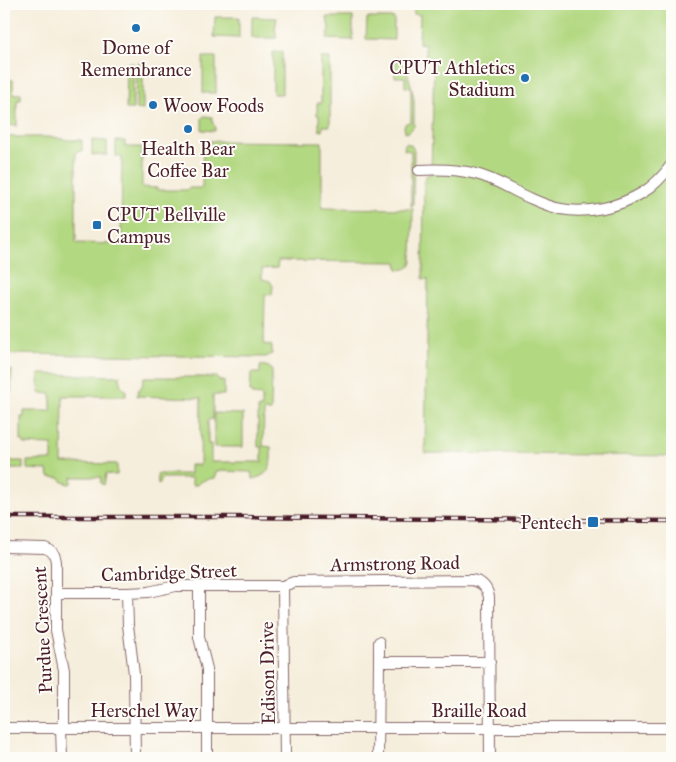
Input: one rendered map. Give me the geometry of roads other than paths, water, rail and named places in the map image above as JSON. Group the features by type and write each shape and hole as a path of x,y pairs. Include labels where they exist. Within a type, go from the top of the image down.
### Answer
{"street":[{"path":"419,170 455,170 477,174 545,204 562,209 591,210 615,204 642,193 658,180 672,164"},
{"name":"Purdue Crescent","path":"4,547 45,548 55,554 56,630 64,670 62,758"},
{"name":"Armstrong Road","path":"283,586 294,582 478,581 486,589 489,597 490,758"},
{"name":"Cambridge Street","path":"56,593 148,592 176,586 283,586"},
{"path":"199,586 199,638 207,669 207,758"},
{"name":"Edison Drive","path":"283,586 285,758"},
{"path":"127,593 128,625 134,674 135,758"},
{"path":"378,642 378,758"},
{"path":"379,662 490,662"},
{"name":"Herschel Way","path":"4,728 285,728"},
{"name":"Braille Road","path":"285,728 672,728"}],"railway":[{"path":"4,517 672,521"}],"place":[{"name":"Dome of Remembrance","path":"136,28"},
{"name":"CPUT Athletics Stadium","path":"525,78"},
{"name":"Woow Foods","path":"153,105"},
{"name":"Health Bear Coffee Bar","path":"188,129"},
{"name":"CPUT Bellville Campus","path":"97,225"},
{"name":"Pentech","path":"593,522"}]}
